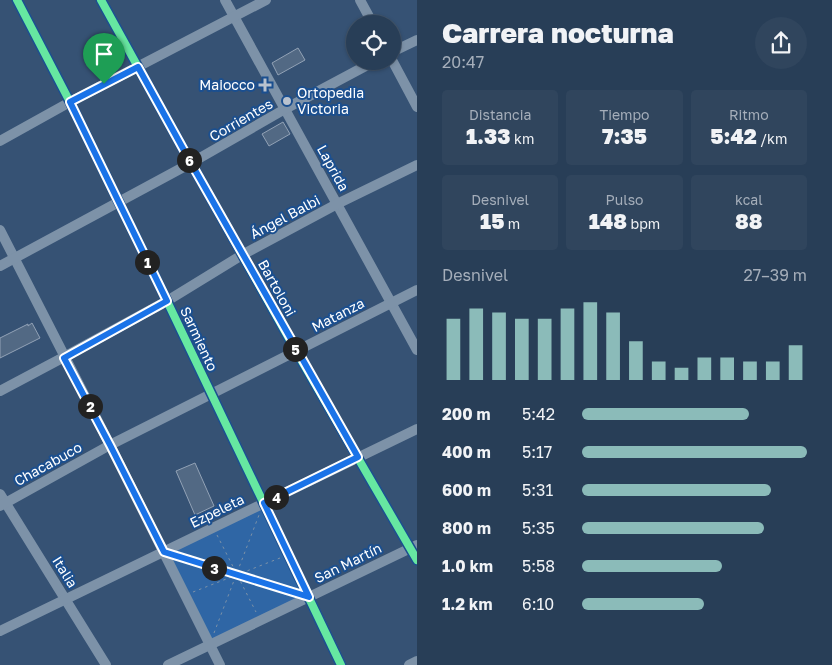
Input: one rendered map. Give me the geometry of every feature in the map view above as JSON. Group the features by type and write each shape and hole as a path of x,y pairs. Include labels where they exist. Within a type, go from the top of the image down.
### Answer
{"street":[{"name":"Sarmiento","path":"16,0 70,102 341,665"},
{"name":"Bartoloni","path":"102,0 296,351 358,457 414,546 417,560"},
{"name":"Laprida","path":"225,0 417,350"},
{"path":"0,141 70,102 266,0"},
{"path":"360,0 368,15"},
{"path":"401,48 417,40"},
{"name":"Corrientes","path":"0,266 358,70"},
{"path":"397,70 417,107"},
{"name":"Ángel Balbi","path":"0,391 167,301 242,255 337,204 417,165"},
{"path":"0,230 220,665"},
{"name":"Matanza","path":"110,445 417,290"},
{"name":"Ezpeleta","path":"0,632 417,428"},
{"name":"Chacabuco","path":"2,501 110,445"},
{"name":"Italia","path":"2,501 66,599 106,665"},
{"name":"San Martín","path":"168,665 414,546"},
{"path":"409,665 417,661"}],"path":[{"path":"210,645 264,503"},
{"path":"213,528 260,621"},
{"path":"164,552 309,597"},
{"path":"185,595 289,554"}],"shaded area":[{"path":"264,503 309,597 210,645 164,552"}],"building":[{"path":"298,48 305,60 278,75 272,63"},
{"path":"283,122 290,134 269,146 262,134"},
{"path":"32,323 40,338 0,358 0,338"},
{"path":"195,463 214,506 195,515 176,471"}],"cycle path":[{"path":"17,0 70,102 167,301 341,665"},
{"path":"101,0 296,351 417,560"}],"place":[{"name":"Maiocco","path":"265,85"},
{"name":"Ortopedia Victoria","path":"287,101"}],"route":[{"path":"138,67 296,351 358,457 264,503 309,597 164,552 64,358 167,301 70,102 104,84 138,67"}]}
